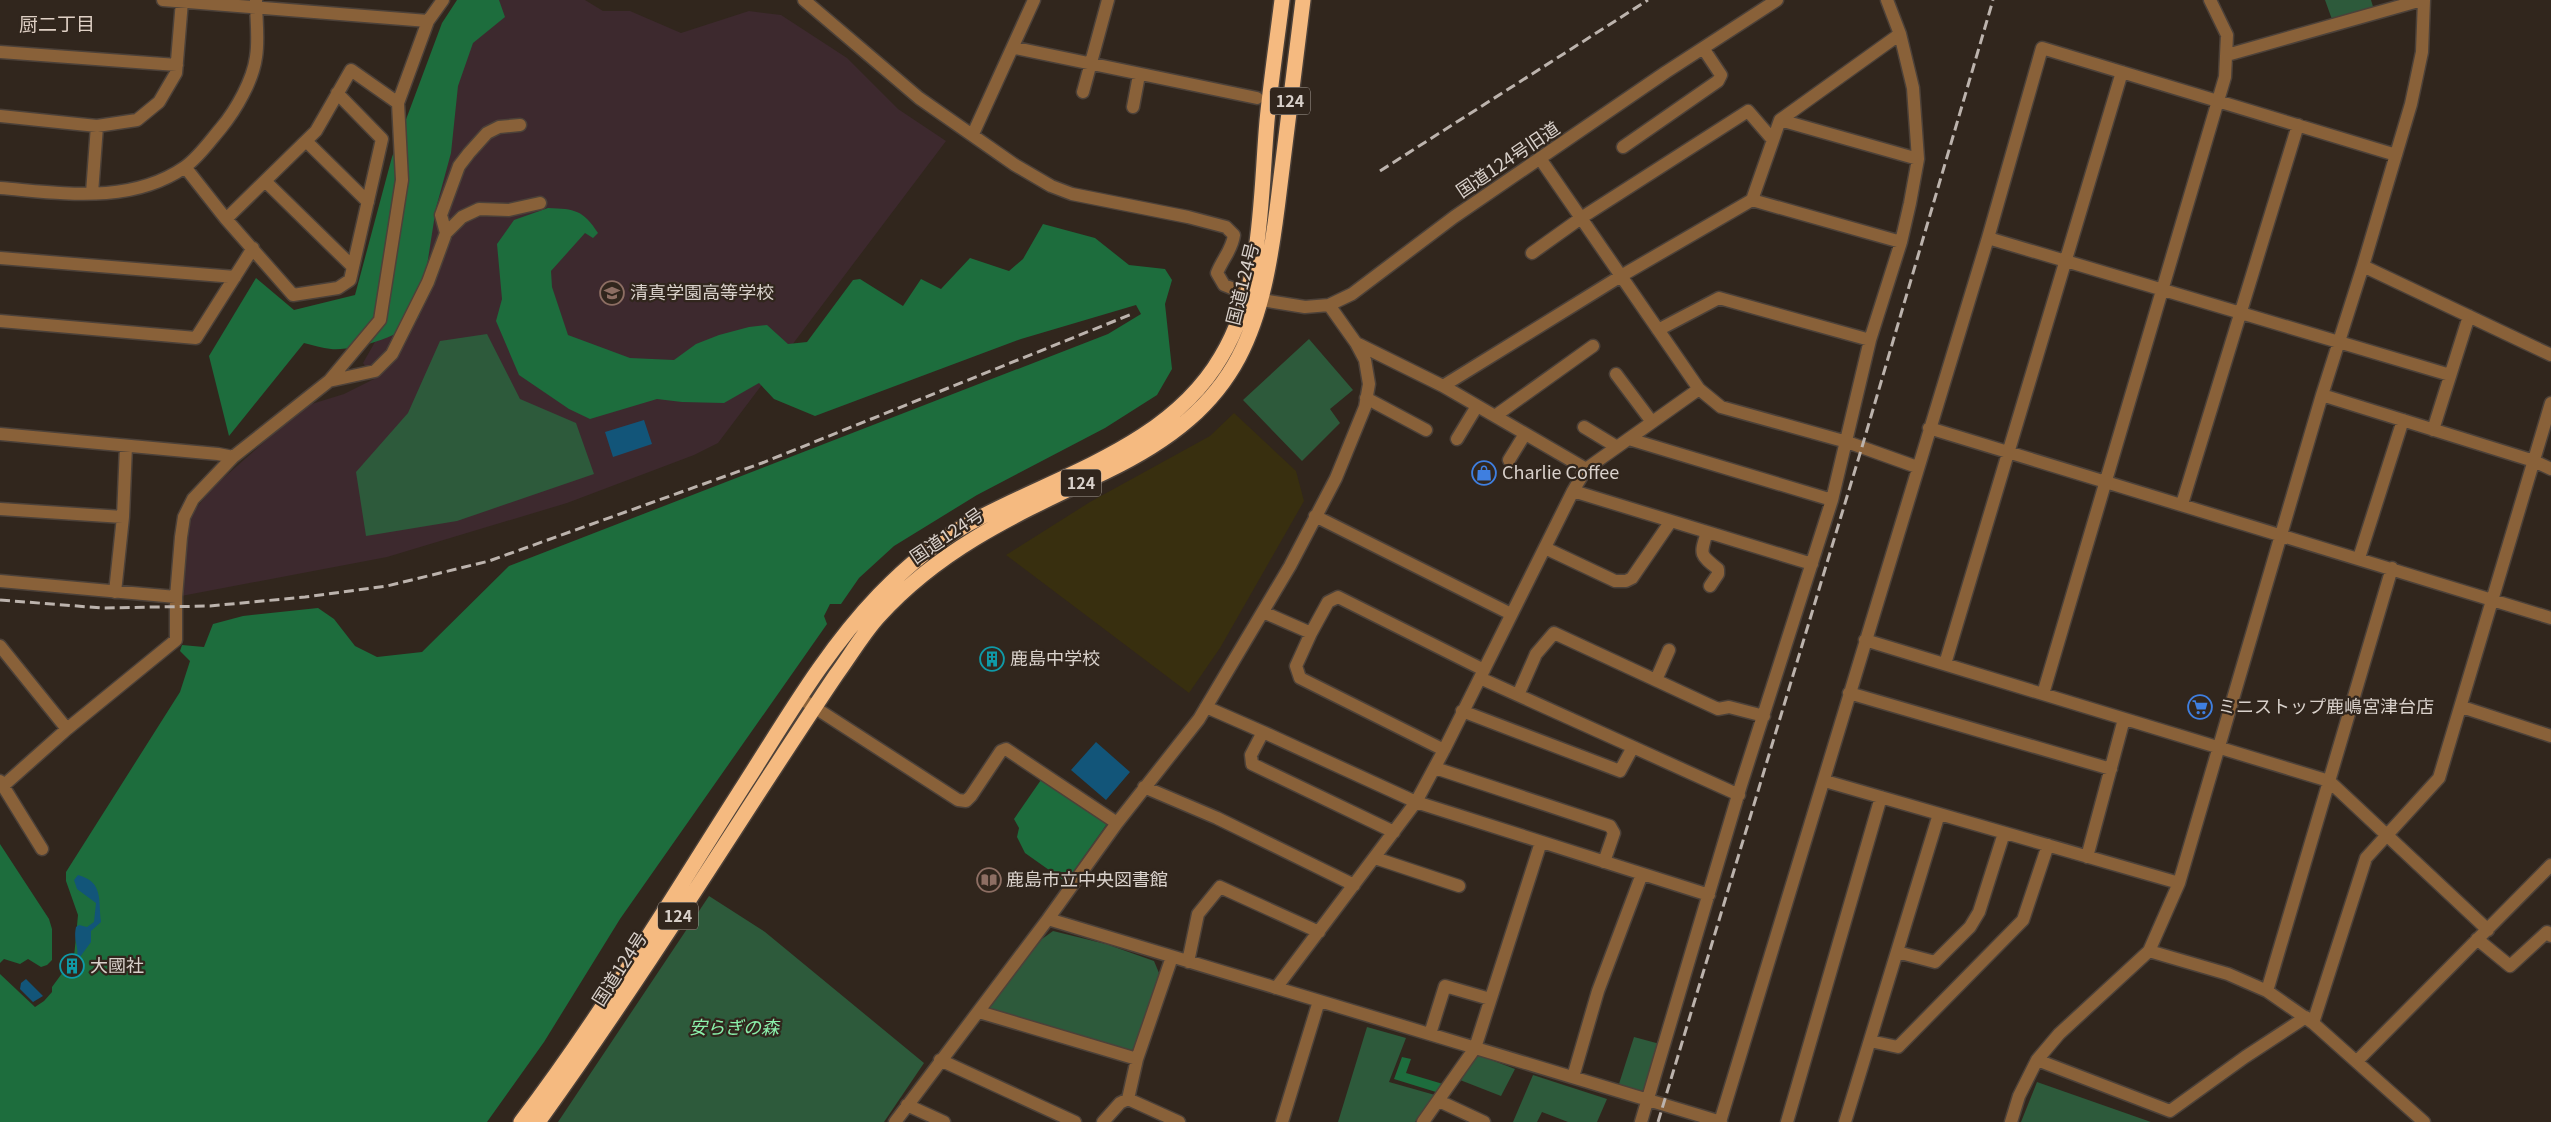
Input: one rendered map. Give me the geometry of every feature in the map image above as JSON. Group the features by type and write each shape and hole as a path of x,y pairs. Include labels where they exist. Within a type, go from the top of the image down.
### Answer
{"highway":[{"name":"国道124号","path":"521,1122 645,940 800,698 844,635 876,598 915,561 966,525 1105,457 1168,417 1207,378 1218,363 1233,334 1247,295 1260,206 1267,118 1282,0"},
{"name":"国道124号","path":"538,1122 588,1052 814,708 875,621 930,567 988,530 1158,443 1191,419 1214,395 1231,372 1252,330 1262,300 1272,250 1303,0"}],"street":[{"path":"163,0 256,3 428,21"},
{"path":"42,849 2,784 176,640 176,597 184,517 193,499 233,457 330,380 380,320 402,180 398,103 428,21 443,0"},
{"path":"804,0 919,98 973,134 1034,0"},
{"path":"1083,92 1108,0"},
{"name":"国道124号旧道","path":"973,134 1015,165 1050,186 1072,194 1188,217 1226,227 1234,235 1232,250 1223,257 1218,273 1219,279 1231,290 1262,300 1305,307 1329,305 1352,294 1454,217 1541,160 1703,48 1778,0"},
{"path":"1641,1122 1739,795 1832,500 1870,340 1901,242 1918,159 1913,88 1900,34 1887,0"},
{"path":"2043,694 2219,102 2225,77 2226,35 2210,0"},
{"path":"2011,1122 2019,1096 2037,1060 2059,1034 2149,951 2179,883 2322,395 2364,266 2411,104 2422,52 2423,0 2227,55"},
{"path":"0,116 97,126 137,120 159,102 176,73 182,2"},
{"path":"0,188 63,193 126,192 152,184 185,167 204,149 233,113 244,91 256,58 256,3"},
{"path":"1443,386 1621,276 1752,200 1780,120 1900,34"},
{"path":"1016,48 1256,98"},
{"path":"1623,147 1718,81 1721,75 1703,48"},
{"path":"1048,920 1573,1077 1648,1100 1698,1119 1720,1122 1825,781 1849,693 1928,428 1988,238 2042,48 2396,155"},
{"path":"0,52 177,65"},
{"path":"226,219 316,131 351,70 398,103"},
{"path":"1945,664 2007,451 2122,72"},
{"path":"1133,107 1139,75"},
{"path":"185,167 226,219 293,294 338,288 350,280 382,139 337,93"},
{"path":"1532,253 1581,218 1748,111 1773,140"},
{"path":"1780,120 1918,159"},
{"path":"446,234 441,215 464,160 487,133 499,127 520,125"},
{"path":"2182,504 2298,125"},
{"path":"92,193 97,126"},
{"path":"306,140 368,202"},
{"path":"1541,160 1699,389 1721,407 1847,442 1917,467"},
{"path":"265,181 353,267"},
{"path":"1752,200 1901,242"},
{"path":"330,380 375,371 392,354 428,282 446,234 462,217 479,209 509,210 540,203"},
{"path":"1988,238 2339,340 2450,375"},
{"path":"0,321 196,338 253,248"},
{"path":"0,258 235,277"},
{"path":"2364,266 2551,355"},
{"path":"1658,330 1719,298 1870,340"},
{"path":"895,1122 940,1060 979,1012 1048,920 1117,823 1206,707 1290,566 1336,478 1365,407 1368,376 1365,360 1356,343 1329,305"},
{"path":"2433,430 2469,316"},
{"path":"1356,343 1443,386 1586,469"},
{"path":"1495,416 1594,346"},
{"path":"1616,374 1652,422"},
{"path":"1276,988 1416,802 1546,548 1572,491 1586,469 1699,389"},
{"path":"2322,395 2534,461 2551,469"},
{"path":"1366,398 1426,430"},
{"path":"2037,1060 2170,1111 2245,1057 2309,1020 2366,858 2439,778 2462,707 2551,403"},
{"path":"1457,439 1477,406"},
{"path":"2358,558 2403,420"},
{"path":"1584,427 1617,447"},
{"path":"1928,428 2281,534 2551,618"},
{"path":"0,434 218,454 233,457"},
{"path":"1509,460 1525,434"},
{"path":"1629,438 1832,500"},
{"path":"115,592 124,517 126,446"},
{"path":"1572,491 1812,564"},
{"path":"0,509 124,517"},
{"path":"1315,516 1511,614"},
{"path":"1546,548 1615,581 1626,581 1632,578 1671,521"},
{"path":"1707,532 1701,551 1702,557 1718,569 1718,574 1710,586"},
{"path":"2267,991 2392,568"},
{"path":"0,581 176,597"},
{"path":"1444,750 1300,678 1296,666 1328,602 1338,597 1518,695 1739,795"},
{"path":"1263,612 1311,633"},
{"path":"1518,695 1536,654 1554,633 1718,709 1730,708 1764,716"},
{"path":"1865,640 2329,781 2488,930"},
{"path":"0,646 67,729"},
{"path":"1656,680 1669,650"},
{"path":"1849,693 2111,770"},
{"path":"800,698 958,800 966,801 971,796 1001,752 1006,749 1117,823"},
{"path":"1206,707 1416,802 1709,896"},
{"path":"2462,707 2551,736"},
{"path":"1462,710 1620,771 1625,767 1633,747"},
{"path":"2087,857 2124,719"},
{"path":"1263,732 1252,755 1252,764 1394,832"},
{"path":"1435,768 1610,826 1614,833 1604,862"},
{"path":"1825,781 2179,883"},
{"path":"1144,787 1217,818 1354,885"},
{"path":"1787,1122 1881,797"},
{"path":"1845,1122 1939,814"},
{"path":"1897,952 1934,962 1970,927 1979,912 2004,833"},
{"path":"1422,1122 1439,1101 1475,1048 1541,842"},
{"path":"1870,1041 1898,1047 2022,920 2048,846"},
{"path":"1375,858 1458,886"},
{"path":"2357,1061 2551,865"},
{"path":"1573,1077 1598,991 1642,874"},
{"path":"1188,962 1198,914 1220,887 1319,932"},
{"path":"2477,939 2510,966 2547,932 2551,936"},
{"path":"2149,951 2228,974 2267,991 2309,1020 2424,1122"},
{"path":"1104,1122 1120,1103 1128,1099 1138,1059 1172,957"},
{"path":"1430,1034 1445,986 1490,999"},
{"path":"1282,1122 1319,1001"},
{"path":"979,1012 1138,1059"},
{"path":"940,1060 1075,1122"},
{"path":"1128,1099 1157,1118 1179,1122"},
{"path":"1439,1101 1484,1122"},
{"path":"907,1105 944,1122"}],"shaded area":[{"name":"清真学園高等学校","path":"471,0 585,0 603,11 630,11 681,33 749,11 781,15 847,58 898,109 946,141 718,443 694,455 567,503 387,557 176,597 178,543 194,511 212,488 305,406 344,394 374,379 363,363 384,326"}],"green space":[{"path":"457,0 499,0 505,17 473,43 458,86 451,153 436,208 419,317 412,324 391,336 353,348 331,349 304,343 229,436 209,356 256,278 294,310 355,295 392,157 442,23"},
{"path":"2325,0 2371,0 2375,13 2334,25"},
{"path":"548,208 578,212 593,225 598,233 593,238 585,233 551,271 552,287 568,335 630,358 674,360 696,344 719,335 749,327 767,325 788,344 807,342 853,280 860,279 903,306 921,279 941,289 970,258 1009,271 1023,259 1043,224 1095,238 1129,265 1165,269 1172,280 1165,304 1172,369 1157,395 1105,428 977,495 894,546 859,578 841,604 830,604 824,616 827,624 620,919 544,1042 487,1122 0,1122 0,974 35,1007 52,992 52,987 74,957 78,915 66,881 66,872 180,692 190,661 180,651 182,645 204,647 213,624 243,616 318,608 334,619 355,646 377,657 422,652 509,566 1108,334 1141,314 1136,305 1021,339 815,416 774,399 759,383 724,403 682,402 657,399 590,419 569,409 519,375 496,321 502,299 497,244 514,220"},
{"path":"487,334 520,399 576,423 594,474 457,521 366,536 356,472 408,413 440,341"},
{"path":"1309,339 1353,390 1330,409 1340,423 1302,461 1243,400"},
{"path":"1043,777 1109,821 1066,882 1025,853 1017,837 1019,828 1014,819"},
{"path":"0,844 49,919 52,929 52,960 47,965 41,967 28,959 20,964 4,959 0,963"},
{"name":"安らぎの森","path":"709,896 765,932 924,1063 884,1122 558,1122"},
{"path":"1053,931 1106,944 1154,961 1159,973 1135,1054 985,1010 1042,939"},
{"path":"1367,1027 1406,1038 1389,1082 1435,1095 1415,1122 1338,1122"},
{"path":"1634,1037 1660,1044 1646,1092 1641,1094 1618,1087"},
{"path":"1476,1054 1515,1069 1501,1096 1460,1080"},
{"path":"1402,1057 1411,1059 1406,1073 1443,1084 1436,1092 1394,1079"},
{"path":"1533,1075 1607,1099 1597,1122 1568,1122 1542,1112 1537,1122 1513,1122"},
{"path":"2037,1082 2151,1122 2021,1122"}],"sand":[{"path":"1234,413 1296,471 1304,501 1220,648 1189,693 1006,555 1090,502 1210,436"}],"water":[{"path":"644,420 652,444 613,457 605,432"},
{"path":"1096,742 1130,772 1106,800 1071,770"},
{"path":"78,875 92,882 96,887 101,922 91,931 91,942 80,957 77,956 76,927 79,925 87,927 94,922 96,903 77,889 74,880"},
{"path":"26,979 43,996 33,1002 20,989 21,983"}],"railway":[{"path":"1380,171 1648,0"},
{"path":"1658,1122 1862,447 1993,0"},
{"path":"0,600 102,608 210,606 305,597 387,586 489,561 762,463 1132,314"}],"place":[{"name":"清真学園高等学校","path":"612,293"},
{"name":"Charlie Coffee","path":"1484,473"},
{"name":"鹿島中学校","path":"992,659"},
{"name":"ミニストップ鹿嶋宮津台店","path":"2200,707"},
{"name":"鹿島市立中央図書館","path":"989,880"},
{"name":"大國社","path":"72,966"}],"district":[{"name":"厨二丁目","path":"57,24"}]}
